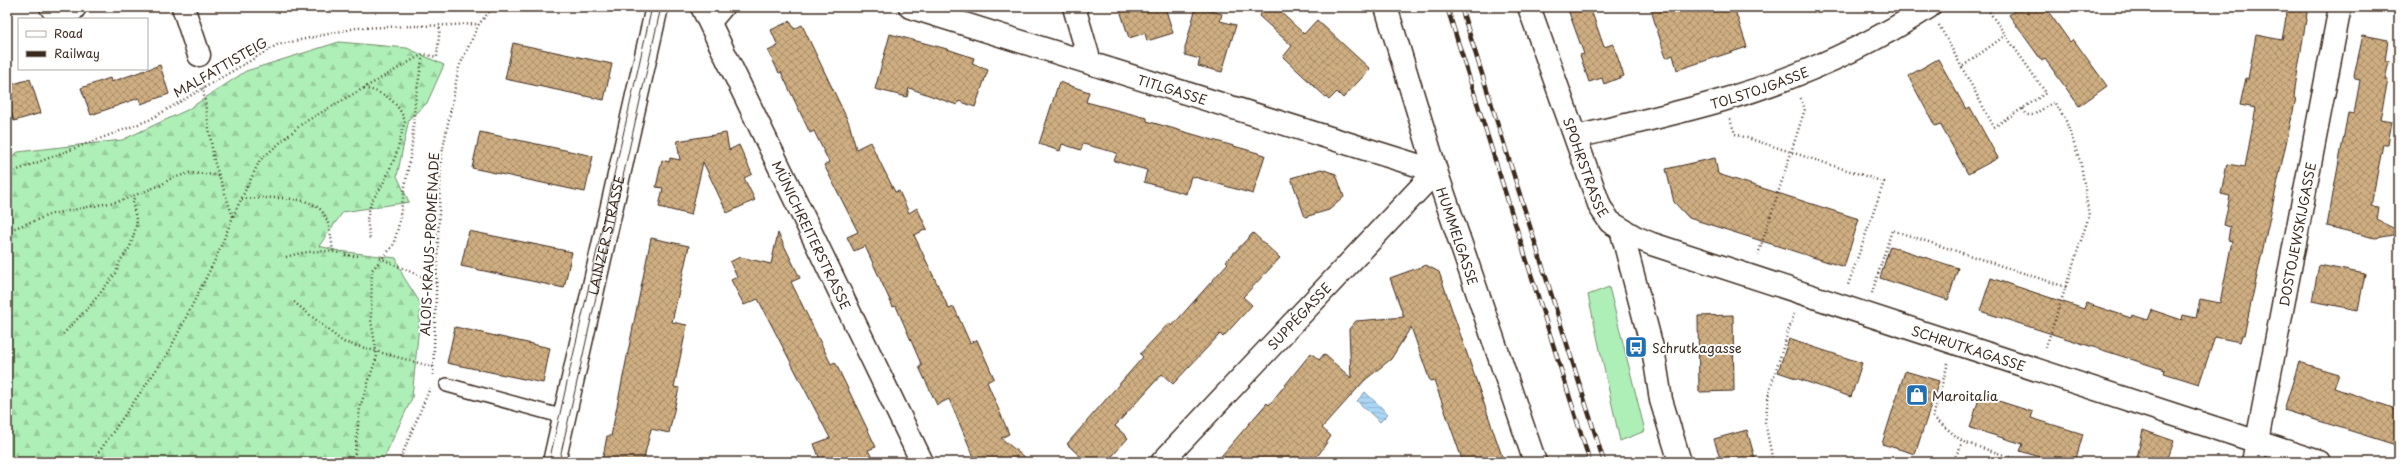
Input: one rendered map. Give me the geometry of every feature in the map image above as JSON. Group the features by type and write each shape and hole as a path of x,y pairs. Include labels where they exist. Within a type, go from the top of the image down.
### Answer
{"street":[{"path":"51,7 58,15 64,16 70,15 75,7"},
{"path":"183,7 199,55"},
{"name":"LAINZER STRASSE","path":"554,462 657,7"},
{"name":"MÜNICHREITERSTRASSE","path":"702,7 922,462"},
{"name":"TITLGASSE","path":"910,7 1436,171"},
{"path":"1074,7 1090,62"},
{"name":"HUMMELGASSE","path":"1386,7 1436,171 1536,462"},
{"name":"SPOHRSTRASSE","path":"1529,7 1600,207 1610,222 1621,229 1654,356 1661,400 1680,462"},
{"name":"DOSTOJEWSKIJGASSE","path":"2255,452 2340,7"},
{"name":"TOLSTOJGASSE","path":"1576,137 1724,100 1791,76 1897,29 1929,8"},
{"name":"SUPPÉGASSE","path":"1162,462 1436,171"},
{"name":"SCHRUTKAGASSE","path":"1621,229 1652,244 1800,294 2038,369 2255,452 2319,462"}],"lane":[{"path":"712,26 728,7"},
{"path":"447,385 564,417"}],"path":[{"name":"ALOIS-KRAUS-PROMENADE","path":"432,378 441,159 459,67 479,24 493,7"},
{"path":"1929,8 1963,66 1994,127 2046,93 1986,7"},
{"name":"MALFATTISTEIG","path":"7,174 149,120 277,45 356,28 479,24"},
{"path":"92,462 168,353 215,260 233,217 260,160 303,123 423,54 437,57 440,25"},
{"path":"1963,66 2006,35"},
{"path":"354,462 360,407 377,356 371,320 372,270 380,258 393,246 398,228 412,145 415,102 423,54"},
{"path":"199,55 202,90 214,161 233,217"},
{"path":"1751,277 1805,109 1791,76"},
{"path":"364,88 381,92 393,100 405,121 393,162 383,184 371,202 368,219 370,240"},
{"path":"1724,100 1735,134 1884,182 1840,306"},
{"path":"2023,109 2027,115 2033,115 2054,102 2065,118 2081,164 2090,216 2038,369"},
{"path":"7,231 52,214 108,204 134,196 161,186 170,179 189,173 219,175"},
{"path":"63,334 89,307 116,273 120,261 130,247 137,224 133,205 134,196"},
{"path":"242,199 286,199 316,206 322,213 329,226 333,252"},
{"path":"1865,314 1892,230 2066,286"},
{"path":"286,257 304,252 333,252 356,257 361,255"},
{"path":"380,258 436,283"},
{"path":"1800,294 1769,392 1765,422 1772,461 1794,458 1813,462"},
{"path":"294,302 343,342 433,367"},
{"path":"1954,342 1933,417 1963,442 2026,462"},
{"path":"399,462 432,384"},
{"path":"1950,462 1955,457 1963,442"}],"green space":[{"path":"339,42 407,48 444,65 427,103 409,119 397,176 409,202 343,212 319,246 339,251 396,258 403,276 421,304 412,398 382,462 7,462 7,160 18,152 122,140 187,110 246,71"},
{"path":"1609,287 1645,431 1620,441 1588,295"}],"water":[{"path":"1365,392 1388,414 1380,422 1357,401"}],"building":[{"path":"1119,7 1165,7 1173,33 1147,41 1145,33 1129,38"},
{"path":"1196,7 1222,14 1220,21 1236,25 1222,72 1198,66 1200,59 1185,55 1185,48"},
{"path":"1267,7 1275,7 1304,34 1317,20 1370,69 1343,98 1337,92 1329,100 1283,57 1292,46 1259,16"},
{"path":"1567,7 1590,7 1604,47 1613,44 1624,76 1604,84 1602,78 1589,82 1580,55 1584,54"},
{"path":"1650,7 1734,7 1747,47 1677,70 1673,55 1666,58"},
{"path":"2020,7 2045,7 2070,42 2073,39 2107,86 2079,106 2045,59 2042,61 2009,15"},
{"path":"2288,7 2308,7 2295,88 2294,98 2296,98 2244,335 2242,335 2240,342 2215,337 2199,384 2164,373 2165,370 1980,311 1991,278 2084,309 2086,303 2131,318 2132,315 2148,320 2152,310 2182,320 2183,315 2196,318 2200,299 2220,303 2232,241 2228,240 2230,227 2224,225 2230,196 2221,194 2227,164 2245,167 2256,108 2240,105 2246,78 2248,79 2256,35 2282,40"},
{"path":"790,21 794,29 802,25 849,123 856,149 870,142 895,192 899,191 909,213 917,208 927,229 914,235 949,309 954,307 970,343 977,340 994,378 987,382 1009,434 1001,438 1030,462 976,462 949,399 937,405 919,367 922,366 896,306 893,307 865,246 854,251 847,237 858,232 824,165 829,162 814,131 810,133 781,72 779,73 768,51 778,46 771,30"},
{"path":"890,34 947,49 974,58 972,64 988,70 975,107 959,101 957,105 909,88 907,97 875,89"},
{"path":"2363,35 2388,40 2385,61 2389,61 2385,80 2388,80 2380,119 2392,121 2388,144 2383,144 2371,206 2379,207 2377,220 2399,231 2399,234 2375,238 2327,226 2348,113 2354,114 2360,80 2355,79 2354,76"},
{"path":"513,43 612,64 604,100 505,79"},
{"path":"1938,59 1966,109 1970,107 1998,158 1968,174 1940,124 1935,126 1908,76"},
{"path":"160,65 169,94 141,104 139,98 91,115 81,88 110,78 111,82"},
{"path":"30,79 41,113 14,121 7,101 7,86"},
{"path":"1059,82 1089,92 1086,102 1147,118 1147,121 1265,155 1253,194 1191,176 1186,194 1144,182 1147,170 1114,161 1117,153 1083,144 1081,150 1062,144 1060,151 1039,144"},
{"path":"480,132 593,156 585,192 472,168"},
{"path":"726,133 729,150 739,145 752,174 744,178 755,200 727,213 703,162 691,215 659,207 663,188 656,187 662,160 669,162 670,158 680,160 677,141"},
{"path":"1715,158 1718,174 1859,219 1844,267 1689,218 1674,202 1666,169"},
{"path":"1321,169 1336,174 1344,197 1329,210 1305,217 1291,178"},
{"path":"469,231 572,252 564,288 461,266"},
{"path":"778,233 800,278 791,282 831,364 835,362 876,447 868,450 874,462 821,462 814,444 830,438 758,299 744,305 731,280 737,277 730,262 740,257 771,264"},
{"path":"1253,233 1280,258 1243,297 1252,305 1223,337 1220,334 1173,384 1162,374 1115,426 1128,438 1107,462 1086,462 1067,444 1143,357 1140,354 1169,323 1172,326 1228,263 1226,261"},
{"path":"651,238 689,246 672,322 687,325 674,387 679,388 669,433 651,429 643,462 602,462 607,436 611,436"},
{"path":"1890,246 1958,268 1948,300 1880,278"},
{"path":"1426,265 1439,272 1504,462 1463,462 1434,380 1430,381 1411,327 1391,359 1365,380 1322,428 1331,436 1319,454 1309,462 1216,462 1267,403 1269,405 1311,353 1319,360 1324,354 1351,378 1349,329 1356,321 1404,317 1390,278"},
{"path":"2319,265 2365,274 2358,310 2312,301"},
{"path":"1733,315 1734,391 1699,392 1698,316"},
{"path":"455,327 550,348 543,383 447,363"},
{"path":"1789,339 1862,363 1851,397 1778,372"},
{"path":"2299,362 2339,374 2334,388 2399,410 2399,446 2284,410"},
{"path":"1905,371 1939,381 1915,454 1882,444"},
{"path":"1980,395 2033,412 2031,418 2083,434 2075,462 2056,462 2020,451 2023,444 1970,428"},
{"path":"1747,430 1756,462 1721,462 1714,439"},
{"path":"2143,430 2174,441 2167,461 2154,457 2152,462 2137,458"}],"tram line":[{"path":"549,462 652,7"},
{"path":"559,462 661,7"}],"railway":[{"path":"1447,7 1590,462"},
{"path":"1461,7 1604,462"}],"place":[{"name":"Schrutkagasse","path":"1636,347"},
{"name":"Maroitalia","path":"1917,395"}]}
